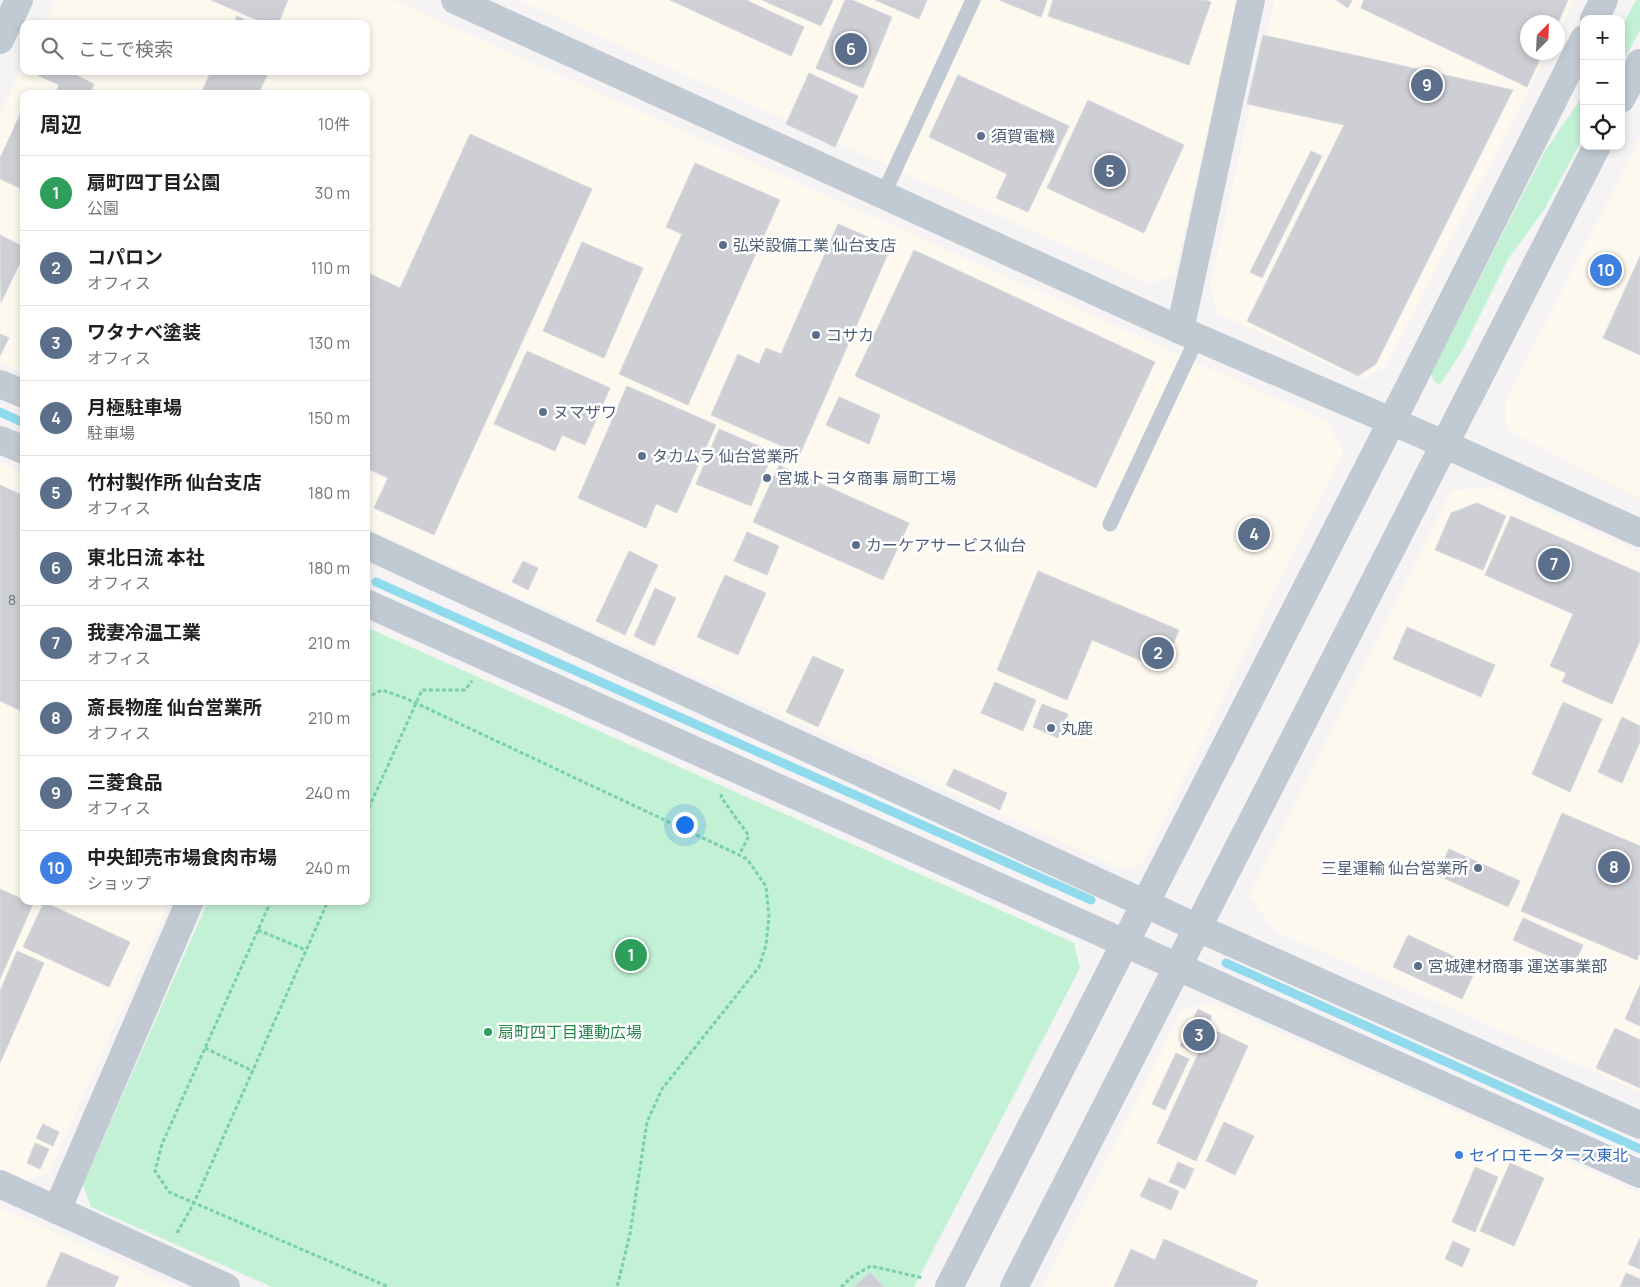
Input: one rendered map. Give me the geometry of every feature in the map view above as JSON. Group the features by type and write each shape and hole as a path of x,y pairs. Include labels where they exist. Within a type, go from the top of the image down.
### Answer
{"street":[{"path":"0,40 19,0"},
{"path":"455,0 1188,334 1391,423 1444,444 1640,533"},
{"path":"1188,334 1251,0"},
{"path":"1596,15 1604,0"},
{"path":"937,1283 1124,944 1391,423 1580,48"},
{"path":"1625,91 1640,62"},
{"path":"1014,1287 1595,150"},
{"path":"0,384 20,392"},
{"path":"0,440 20,448"},
{"path":"370,548 1198,928 1640,1125"},
{"path":"370,605 1640,1174"},
{"path":"57,1210 188,905"},
{"path":"0,1184 226,1287"}],"lane":[{"path":"883,195 973,0"},
{"path":"1110,524 1188,334"}],"path":[{"path":"370,805 422,690 464,690 476,676"},
{"path":"370,696 382,690 415,703 740,855 747,859 766,886 769,917 766,945 759,967 662,1089 647,1122 630,1234 617,1287"},
{"path":"724,787 721,797 749,836 740,855"},
{"path":"269,905 162,1144 155,1171 169,1192 389,1287"},
{"path":"176,1235 194,1203 326,905"},
{"path":"258,930 306,950"},
{"path":"205,1048 253,1071"},
{"path":"841,1287 853,1276 871,1266 937,1283"}],"shaded area":[{"path":"55,0 393,0 1327,421 1343,452 1142,864 1124,870 370,530 370,90 20,90 20,371 0,362 0,112 20,72 20,75 370,75 370,20 46,20"},
{"path":"518,0 1237,0 1175,274 1151,284"},
{"path":"1274,0 1575,0 1565,19 1565,15 1520,15 1520,60 1544,60 1385,367 1361,379 1217,313 1210,287"},
{"path":"1640,138 1640,499 1506,429 1505,402"},
{"path":"0,463 20,472 20,905 168,905 49,1173 24,1181 0,1170"},
{"path":"1493,486 1640,553 1640,1092 1275,931 1248,896 1451,491"},
{"path":"1213,1003 1640,1193 1640,1287 1043,1287 1182,1010"},
{"path":"0,1208 176,1287 0,1287"}],"green space":[{"path":"1636,0 1640,0 1640,30 1625,58 1625,21"},
{"path":"1580,100 1580,143 1544,210 1508,259 1462,351 1440,385 1434,381 1431,374 1545,151"},
{"path":"370,629 1074,943 1080,968 914,1287 272,1287 91,1207 83,1185 206,905 370,905"}],"building":[{"path":"211,0 288,0 280,20 257,20"},
{"path":"670,0 746,0 804,27 791,56"},
{"path":"762,0 833,0 821,26"},
{"path":"845,0 852,0 892,17 863,88 816,68"},
{"path":"875,0 927,0 919,19"},
{"path":"999,0 1047,0 1041,17"},
{"path":"1053,0 1205,0 1211,2 1189,65 1048,16"},
{"path":"1336,0 1352,0 1348,8"},
{"path":"1364,0 1568,0 1561,15 1520,15 1520,60 1539,60 1527,87 1361,8"},
{"path":"237,16 245,20 235,20"},
{"path":"1263,35 1513,90 1376,364 1358,376 1247,321 1344,125 1247,104"},
{"path":"809,73 858,96 835,147 786,124"},
{"path":"37,75 76,75 94,84 92,90 57,90 59,85"},
{"path":"209,75 267,75 260,90 203,90"},
{"path":"958,75 1069,126 1028,212 996,198 1007,174 929,137"},
{"path":"1088,100 1184,145 1144,233 1047,188"},
{"path":"20,115 20,188 0,179 0,158"},
{"path":"470,134 592,189 434,535 374,508 388,478 370,470 370,274 400,288"},
{"path":"1311,151 1322,156 1262,278 1250,272"},
{"path":"695,163 780,200 688,405 619,374 682,234 666,227"},
{"path":"838,224 891,247 800,454 711,415 738,354 759,364 766,348 781,354"},
{"path":"0,235 20,245 20,263 1,303"},
{"path":"582,242 643,268 604,358 543,331"},
{"path":"914,250 1155,362 1096,488 855,376"},
{"path":"1640,256 1640,355 1603,338"},
{"path":"0,334 9,338 0,356"},
{"path":"527,351 610,388 585,445 562,435 555,451 494,424"},
{"path":"627,386 716,425 677,513 656,504 646,528 578,498"},
{"path":"839,397 880,415 869,444 826,425"},
{"path":"719,429 773,452 751,506 696,484"},
{"path":"779,465 909,523 883,580 753,522"},
{"path":"0,485 20,494 20,710 0,701"},
{"path":"1477,503 1506,516 1483,570 1435,550 1451,513"},
{"path":"1511,516 1640,573 1640,641 1612,704 1562,682 1566,673 1550,666 1573,614 1485,575"},
{"path":"747,532 779,546 767,575 734,561"},
{"path":"629,551 658,565 625,635 596,621"},
{"path":"523,561 538,568 528,590 512,582"},
{"path":"1038,571 1179,630 1163,670 1092,640 1067,700 997,670"},
{"path":"725,575 766,593 738,655 697,637"},
{"path":"655,588 676,598 654,646 634,636"},
{"path":"1407,627 1495,665 1481,697 1393,659"},
{"path":"813,656 844,670 818,727 786,712"},
{"path":"995,682 1036,700 1023,731 981,713"},
{"path":"1563,702 1602,719 1570,792 1532,774"},
{"path":"1042,704 1068,714 1058,738 1033,727"},
{"path":"1622,717 1640,726 1640,742 1622,783 1598,772"},
{"path":"954,769 1007,793 1000,810 946,785"},
{"path":"1562,813 1640,846 1640,952 1637,960 1521,911"},
{"path":"1449,849 1520,881 1508,907 1437,875"},
{"path":"0,889 20,898 20,905 33,905 0,979"},
{"path":"43,905 50,905 130,942 109,987 23,947"},
{"path":"1523,918 1583,945 1573,967 1513,940"},
{"path":"1408,935 1477,967 1462,999 1393,967"},
{"path":"17,951 44,963 0,1063 0,991"},
{"path":"1640,985 1640,1026 1625,1019"},
{"path":"1198,1009 1212,1016 1195,1053 1180,1046"},
{"path":"1210,1028 1248,1046 1196,1161 1157,1143"},
{"path":"1615,1028 1640,1040 1640,1088 1596,1068"},
{"path":"1176,1053 1189,1059 1165,1110 1152,1104"},
{"path":"1224,1122 1254,1136 1235,1175 1206,1161"},
{"path":"43,1124 59,1132 53,1146 36,1138"},
{"path":"35,1143 49,1149 40,1169 27,1163"},
{"path":"1178,1162 1194,1169 1185,1189 1169,1182"},
{"path":"1510,1163 1544,1178 1514,1246 1480,1231"},
{"path":"1475,1167 1498,1177 1475,1232 1452,1222"},
{"path":"1149,1178 1179,1191 1171,1210 1140,1196"},
{"path":"1640,1238 1640,1269 1628,1264"},
{"path":"1164,1239 1258,1281 1255,1287 1114,1287 1131,1249 1155,1260"},
{"path":"1453,1241 1470,1249 1462,1267 1445,1259"},
{"path":"61,1252 119,1277 114,1287 46,1287"},
{"path":"870,1272 884,1287 854,1287"},
{"path":"1626,1273 1640,1279 1640,1287 1620,1287"}],"waterway":[{"path":"0,412 20,421"},
{"path":"376,582 1091,900"},
{"path":"1226,963 1640,1149"}],"place":[{"name":"東北日流 本社","path":"851,49"},
{"name":"三菱食品","path":"1427,85"},
{"name":"須賀電機","path":"981,136"},
{"name":"竹村製作所 仙台支店","path":"1110,171"},
{"name":"弘栄設備工業 仙台支店","path":"723,245"},
{"name":"中央卸売市場食肉市場","path":"1606,270"},
{"name":"コサカ","path":"816,335"},
{"name":"ヌマザワ","path":"543,412"},
{"name":"タカムラ 仙台営業所","path":"642,456"},
{"name":"宮城トヨタ商事 扇町工場","path":"767,478"},
{"name":"月極駐車場","path":"1254,534"},
{"name":"カーケアサービス仙台","path":"856,545"},
{"name":"我妻冷温工業","path":"1554,564"},
{"name":"コパロン","path":"1158,653"},
{"name":"丸鹿","path":"1051,728"},
{"name":"斎長物産 仙台営業所","path":"1614,867"},
{"name":"三星運輸 仙台営業所","path":"1478,868"},
{"name":"扇町四丁目公園","path":"631,955"},
{"name":"宮城建材商事 運送事業部","path":"1418,966"},
{"name":"扇町四丁目運動広場","path":"488,1032"},
{"name":"ワタナベ塗装","path":"1199,1035"},
{"name":"セイロモータース東北","path":"1459,1155"}]}
